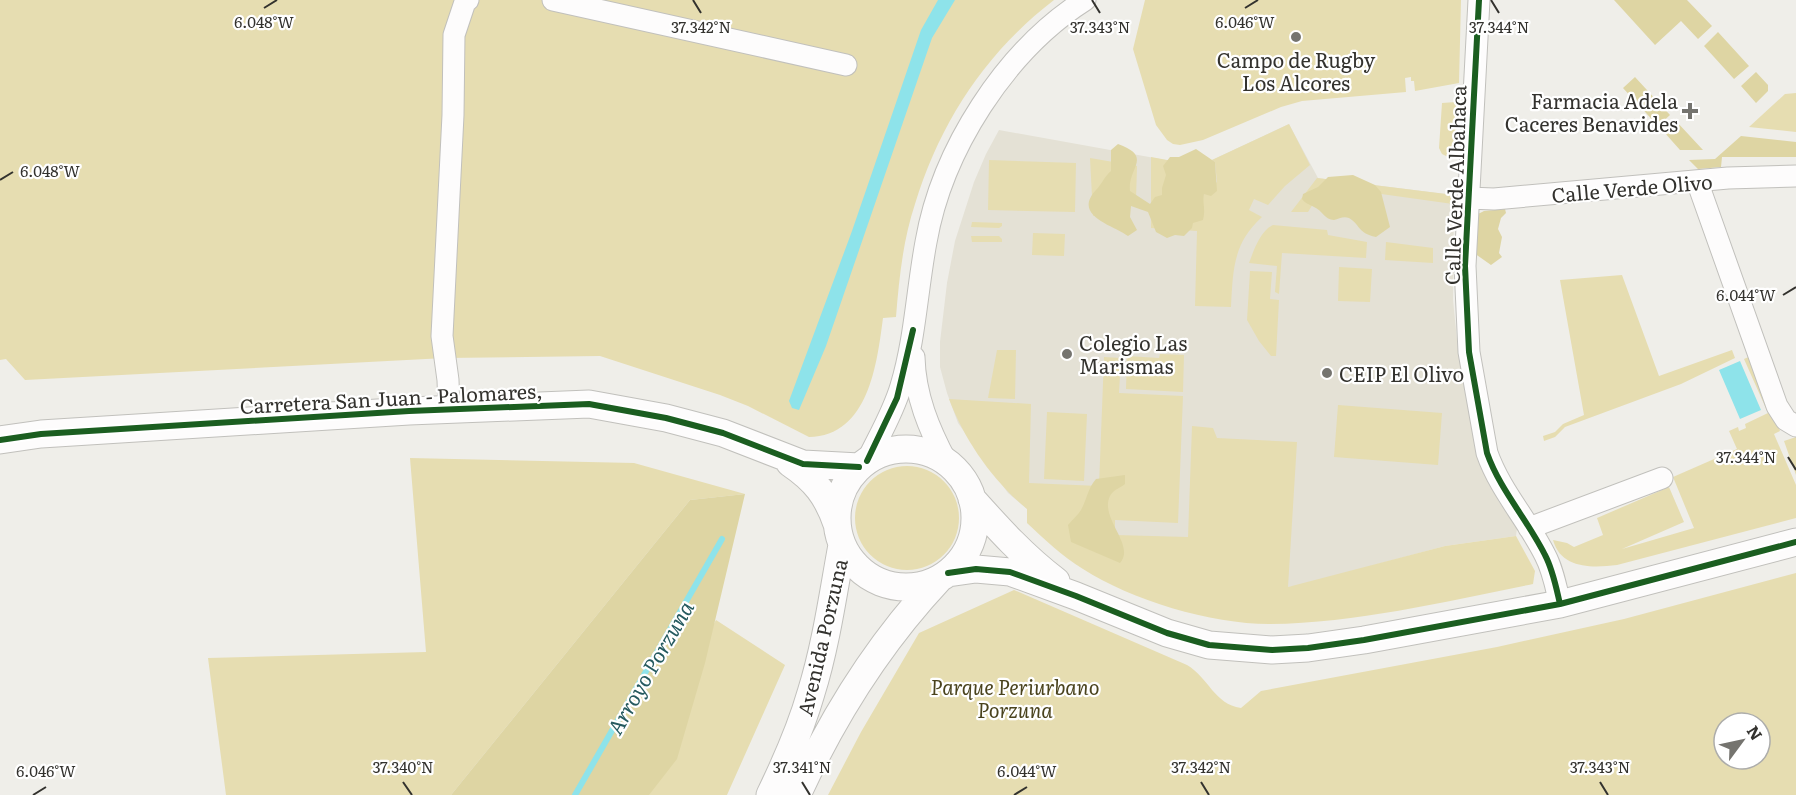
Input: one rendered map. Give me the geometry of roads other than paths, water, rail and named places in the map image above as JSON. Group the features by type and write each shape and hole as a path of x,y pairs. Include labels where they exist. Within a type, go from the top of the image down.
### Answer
{"street":[{"path":"448,409 448,380 442,336 453,115 454,35 465,2 468,0"},
{"path":"553,0 846,64"},
{"path":"839,534 838,503 842,493 846,484 863,464 897,398 913,330 926,241 935,205 971,122 1001,78 1025,50 1050,26 1085,0"},
{"name":"Calle Verde Albahaca","path":"1479,0 1465,266 1469,352 1487,453 1502,487 1550,566 1560,604"},
{"name":"Calle Verde Olivo","path":"1468,198 1494,199 1690,181 1796,176"},
{"path":"1690,181 1742,343"},
{"path":"1690,181 1777,406 1786,420 1796,426"},
{"path":"913,330 914,368 919,397 924,416 947,463 962,479 972,499 1004,534 1035,565 1076,596"},
{"name":"Carretera San Juan - Palomares,","path":"0,440 41,434 448,409 589,404 666,418 723,433 777,453"},
{"path":"777,453 803,464 863,464 886,452 907,449 928,453 947,463"},
{"path":"777,453 805,473 817,486 830,503 839,534 850,559 861,571 875,580 891,586 907,587 923,585 943,576 975,569 1010,572 1076,596 1126,618 1188,639 1227,648 1272,650 1364,640 1560,604 1796,542"},
{"path":"1529,528 1662,478"},
{"path":"943,576 962,558 971,540 975,519 972,499"},
{"name":"Avenida Porzuna","path":"771,795 793,747 812,692 832,603 839,534"},
{"name":"Avenida Porzuna","path":"797,795 828,731 859,681 902,621 943,576"}],"water":[{"path":"938,0 955,0 932,38 826,346 799,410 792,408 789,401 852,231 921,30"},
{"path":"1740,361 1761,410 1740,419 1719,370"}],"waterway":[{"name":"Arroyo Porzuna","path":"575,795 722,539"}],"place":[{"name":"Campo de Rugby Los Alcores","path":"1296,37"},
{"name":"Farmacia Adela Caceres Benavides","path":"1690,111"},
{"name":"Colegio Las Marismas","path":"1067,354"},
{"name":"CEIP El Olivo","path":"1327,373"}],"park label":[{"name":"Parque Periurbano Porzuna","path":"1015,698"}]}
